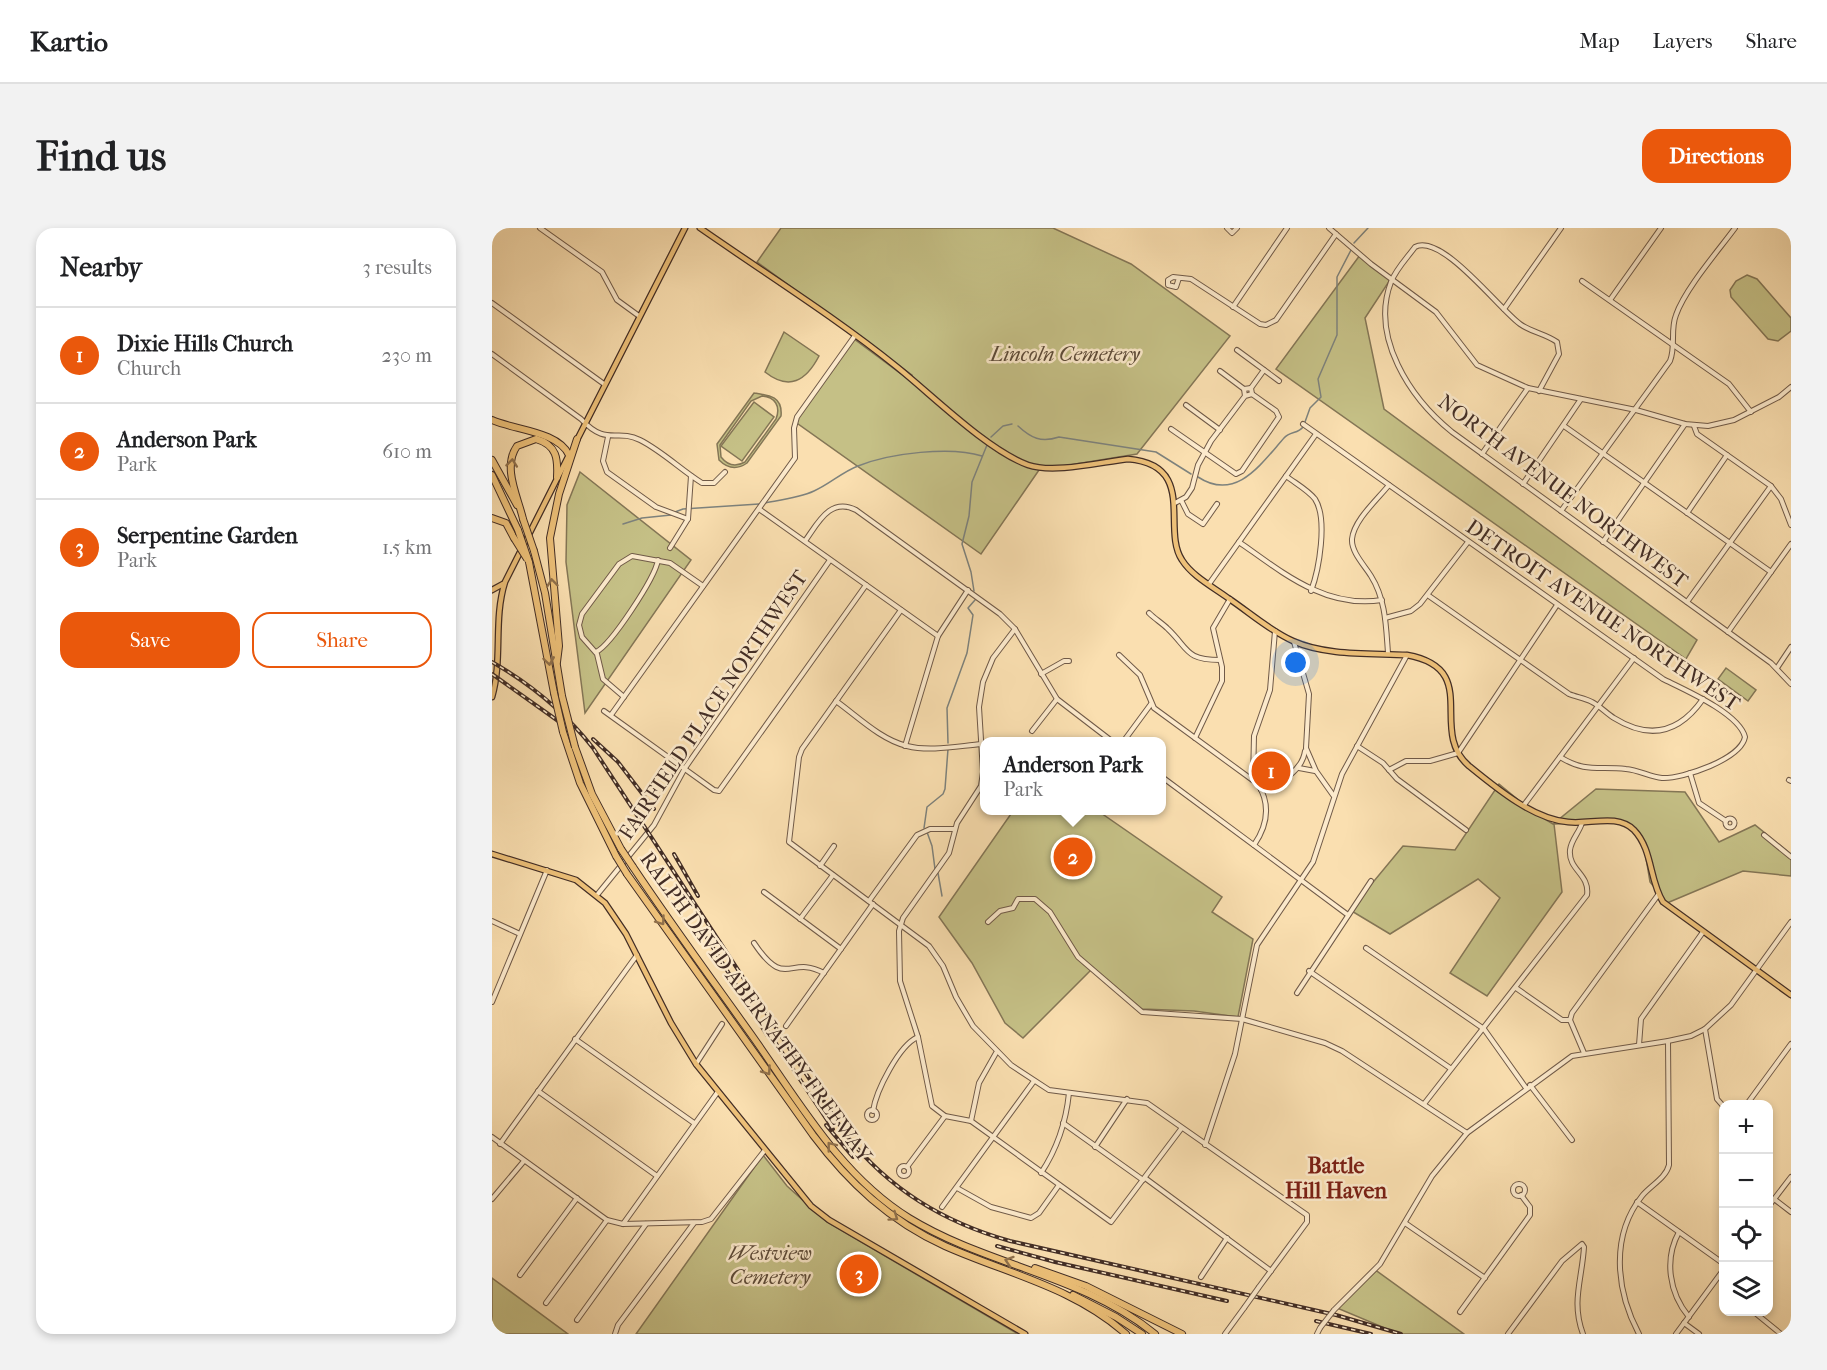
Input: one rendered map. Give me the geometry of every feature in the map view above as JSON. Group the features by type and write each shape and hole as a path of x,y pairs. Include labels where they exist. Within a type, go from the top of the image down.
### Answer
{"highway":[{"path":"492,420 543,435 563,446 568,455"},
{"path":"557,477 558,458 551,446 536,439 517,446 511,458 511,475 545,593 557,662"},
{"path":"563,446 576,442"},
{"path":"557,662 559,646 550,538 559,494 576,442"},
{"path":"492,460 523,519"},
{"path":"492,475 518,530 529,562"},
{"path":"492,518 504,522 529,562"},
{"name":"RALPH DAVID ABERNATHY FREEWAY","path":"529,562 563,732 580,783 616,856 827,1154 853,1184 878,1206 911,1229 947,1247 1059,1289"},
{"name":"RALPH DAVID ABERNATHY FREEWAY","path":"557,662 562,696 575,747 592,794 621,849 813,1122 861,1180 886,1202 923,1226 971,1248 1029,1268 1102,1299 1155,1334"},
{"path":"1029,1268 1044,1269 1071,1279 1182,1334"},
{"path":"1059,1289 1126,1334"},
{"path":"1059,1289 1099,1307 1142,1334"}],"main road":[{"path":"700,228 896,366 961,420 1021,462 1037,467 1054,467 1138,460 1161,474 1172,490 1178,554 1185,565 1230,599 1294,642 1317,648 1407,655 1428,660 1447,679 1452,696 1451,734 1458,753 1470,766 1524,805 1551,819 1582,823 1614,821 1633,829 1645,849 1658,894 1669,908 1791,995"},
{"path":"492,697 498,669 497,600 604,384 686,229"},
{"path":"492,590 505,582"},
{"path":"492,854 576,880 597,895 612,912 638,954 671,1023 696,1064 802,1197 823,1216 1025,1334"}],"street":[{"path":"540,228 602,272 617,300 639,316"},
{"path":"1225,228 1232,233 1237,228"},
{"path":"1233,307 1287,228"},
{"path":"1329,228 1436,312 1478,365 1528,388 1636,410 1694,426 1722,424 1779,397 1791,387"},
{"path":"1504,309 1561,228"},
{"path":"1610,300 1661,228"},
{"path":"1561,511 1670,361 1674,346 1674,323 1680,306 1735,228"},
{"path":"1179,278 1195,281 1260,324 1274,322 1336,234"},
{"path":"1392,279 1415,247 1426,244 1474,279 1521,325 1553,339 1559,345 1559,354 1539,391"},
{"name":"NORTH AVENUE NORTHWEST","path":"1392,279 1386,302 1386,323 1393,351 1404,376 1433,416 1777,668 1791,684"},
{"path":"1582,280 1729,384 1750,412"},
{"path":"492,303 604,384"},
{"path":"611,715 795,458 794,428 797,417 854,337"},
{"path":"1237,350 1279,381"},
{"path":"492,354 585,424 608,437 639,440 702,483 710,484 718,481 724,472"},
{"path":"1171,429 1236,474 1242,471 1280,417 1276,411 1252,394 1251,388 1264,370"},
{"path":"1220,371 1244,389 1245,396"},
{"path":"1244,389 1251,388"},
{"path":"1482,454 1528,388"},
{"path":"1175,503 1182,500 1192,488 1205,452 1220,430 1245,396 1252,394"},
{"path":"1523,484 1581,399"},
{"path":"1186,405 1220,430"},
{"path":"1604,542 1685,424"},
{"name":"DETROIT AVENUE NORTHWEST","path":"1304,425 1663,679 1703,699 1740,727 1744,740 1737,751 1708,767 1663,778 1627,769 1587,769 1573,765 1560,757"},
{"path":"1564,426 1771,572"},
{"path":"1694,426 1697,434 1771,486 1781,499 1791,525"},
{"path":"1209,584 1316,434"},
{"path":"608,437 603,461 607,472 656,507 688,519"},
{"path":"1688,513 1727,455"},
{"path":"670,548 688,519 692,476"},
{"path":"1286,476 1312,497 1318,507 1321,547 1311,591"},
{"path":"1388,653 1382,600 1374,580 1354,549 1352,539 1358,524 1389,485"},
{"path":"1687,602 1771,486"},
{"path":"1182,500 1188,514 1203,524 1217,504"},
{"path":"805,542 828,510 839,506 849,507 1000,614 1015,629 1057,699 1108,737"},
{"path":"759,509 938,636"},
{"path":"1239,542 1311,591 1336,598 1382,600"},
{"path":"1385,618 1411,611 1429,596 1468,542"},
{"path":"1728,632 1791,544"},
{"path":"624,697 603,679 596,652 579,633 582,614 623,560 638,556 670,563 703,586"},
{"path":"596,652 611,641 652,579 658,560"},
{"name":"FAIRFIELD PLACE NORTHWEST","path":"597,895 654,825 685,768 830,560"},
{"path":"604,711 714,790 722,788 866,585"},
{"path":"905,746 938,636 968,590"},
{"path":"1429,596 1569,694 1599,706 1625,724 1662,730 1685,722 1703,699"},
{"path":"1196,738 1220,687 1220,660 1213,628 1230,599"},
{"path":"1389,770 1406,761 1430,761 1458,753 1557,605"},
{"path":"901,610 799,757 788,837 792,846 901,924 935,953 966,1016 996,1053 1034,1081 1049,1090 1147,1103 1308,1217 1225,1334"},
{"path":"1149,613 1168,629 1188,653 1205,659 1220,660"},
{"path":"981,737 979,707 983,682 993,658 1015,629"},
{"path":"1253,780 1254,736 1270,690 1276,630"},
{"path":"1262,790 1299,768 1304,760 1309,694 1294,642"},
{"path":"1777,668 1791,647"},
{"path":"1205,1145 1235,1054 1257,945 1316,855 1333,795 1407,655"},
{"path":"1119,656 1140,675 1151,704 1253,780 1262,790 1266,821 1254,845"},
{"path":"1524,805 1634,658"},
{"path":"1041,674 1064,661 1069,661"},
{"path":"1032,731 1057,699"},
{"path":"836,701 890,739 905,746 920,748 980,744"},
{"path":"1126,737 1151,704"},
{"path":"1357,746 1466,830"},
{"path":"1306,748 1316,771 1333,795"},
{"path":"1299,768 1316,771"},
{"path":"1690,773 1699,803 1726,821"},
{"path":"1166,781 1348,915"},
{"path":"980,788 955,829 949,853 901,924 898,955 900,981 918,1037 929,1101 945,1116 971,1121 1110,1221 1118,1215 1181,1129"},
{"path":"1424,1104 1587,895 1586,880 1573,865 1570,854 1571,845 1582,823"},
{"path":"786,1026 841,949 917,835 930,829 955,829"},
{"path":"1764,835 1791,857"},
{"path":"820,866 834,846"},
{"path":"492,1002 547,870"},
{"path":"800,919 833,875"},
{"path":"1297,993 1309,971 1371,881"},
{"path":"764,892 841,949"},
{"path":"1584,1053 1570,1020 1572,1013 1658,894"},
{"path":"988,922 1000,911 1013,908 1018,899 1035,899 1050,912 1078,957 1139,1010 1242,1019 1335,1047 1467,1133"},
{"path":"492,921 520,934"},
{"path":"1317,1334 1334,1310 1380,1264 1432,1176 1467,1133 1561,1062 1584,1053 1691,1036 1705,1029 1731,1005 1791,922"},
{"path":"1639,1045 1641,1019 1702,932"},
{"path":"754,944 775,968 790,970 808,966 824,973"},
{"path":"1366,948 1484,1029 1572,1140"},
{"path":"500,1144 638,954"},
{"path":"1309,971 1450,1068"},
{"path":"1516,988 1562,1020 1570,1020"},
{"path":"696,1064 722,1024"},
{"path":"1705,1029 1719,1101"},
{"path":"873,1111 883,1081 910,1041 918,1037"},
{"path":"575,1039 694,1123"},
{"path":"1639,1334 1629,1310 1620,1267 1625,1228 1637,1202 1665,1174 1669,1165 1668,1041"},
{"path":"1750,1100 1791,1044"},
{"path":"971,1121 979,1083 996,1053"},
{"path":"942,1207 1034,1081"},
{"path":"538,1091 657,1176"},
{"path":"623,1224 717,1093"},
{"path":"1041,1173 1054,1151 1063,1124 1069,1093"},
{"path":"1095,1147 1127,1099"},
{"path":"907,1167 945,1116"},
{"path":"1063,1124 1144,1179 1271,1271"},
{"path":"492,1137 607,1220 623,1224 706,1221 715,1216 765,1150"},
{"path":"492,1199 524,1161"},
{"path":"1791,1177 1774,1199 1791,1212"},
{"path":"957,1188 991,1207 1031,1218 1039,1214 1059,1185"},
{"path":"1460,1312 1530,1215 1530,1208 1521,1195"},
{"path":"520,1275 577,1198"},
{"path":"1637,1202 1721,1262"},
{"path":"546,1303 607,1220"},
{"path":"615,1334 618,1325 694,1222"},
{"path":"1405,1223 1485,1278"},
{"path":"577,1320 646,1224"},
{"path":"1679,1232 1671,1258 1670,1275 1674,1291 1689,1317"},
{"path":"1201,1277 1227,1238"},
{"path":"1508,1334 1562,1261 1580,1245 1583,1245 1582,1275 1575,1309 1583,1334"},
{"path":"1676,1334 1719,1275"},
{"path":"1760,1316 1781,1334"},
{"path":"1684,1323 1699,1334"}],"green space":[{"name":"Lincoln Cemetery","path":"781,228 1053,228 1131,264 1230,336 1137,454 1039,470 981,554 794,421 854,339 908,379 912,375 757,262"},
{"path":"1360,255 1390,280 1365,318 1384,409 1697,640 1686,659 1276,369"},
{"path":"1747,275 1757,279 1791,318 1791,331 1778,341 1768,339 1731,297 1730,290 1736,281"},
{"path":"784,332 819,356 803,377 789,382 774,378 765,372"},
{"path":"754,393 774,398 780,404 781,416 747,463 736,468 726,465 719,460 717,444","holes":["762,396 776,403 778,410 776,419 745,462 738,465 729,464 721,457 720,445 751,401"]},
{"path":"754,402 774,417 742,461 721,446"},
{"path":"580,472 691,560 585,713 566,562 567,505"},
{"path":"1726,668 1756,690 1748,701 1718,679"},
{"path":"1499,784 1533,812 1553,824 1596,789 1685,792 1719,842 1755,825 1791,854 1791,876 1743,871 1667,903 1650,882 1643,840 1628,825 1609,822 1554,824 1562,892 1487,996 1450,973 1500,898 1478,879 1390,934 1350,910 1403,846 1455,850"},
{"path":"1010,815 1104,815 1222,897 1212,912 1253,939 1238,1017 1194,1011 1142,1009 1093,968 1023,1038 1005,1023 972,963 939,917"},
{"name":"Westview Cemetery","path":"763,1155 787,1186 827,1222 1018,1334 636,1334"},
{"path":"1374,1269 1464,1334 1399,1334 1337,1308"},
{"path":"492,1278 568,1334 492,1334"}],"waterway":[{"path":"1354,243 1368,228"},
{"path":"1305,422 1310,408 1321,397 1318,379 1337,335 1337,277 1351,250"},
{"path":"991,437 1003,426 1012,424"},
{"path":"1018,426 1027,434 1047,440 1059,437 1156,452 1191,474"},
{"path":"1198,477 1212,484 1236,483 1257,468 1286,436 1303,427"},
{"path":"974,591 962,544 969,516 972,482 987,445"},
{"path":"764,503 808,493 871,461 903,454 938,451 982,456"},
{"path":"675,512 683,509 759,504"},
{"path":"623,524 642,518 671,515"},
{"path":"948,743 947,708 967,653 973,615 968,608 975,600"},
{"path":"924,828 927,807 943,794 945,789 948,749"},
{"path":"927,832 932,846 935,869"},
{"path":"938,873 942,896"}],"railway":[{"path":"492,662 547,700 571,722 593,748 846,1135 880,1172 899,1187 919,1201 962,1224 1010,1241 1336,1315 1401,1334"},
{"path":"492,674 561,723"},
{"path":"593,739 618,762 654,809"},
{"path":"674,854 698,896"},
{"path":"707,938 767,1035"},
{"path":"765,1027 833,1129"},
{"path":"826,1125 853,1157"},
{"path":"997,1246 1055,1262 1227,1301"},
{"path":"1316,1321 1371,1334"}],"place":[{"name":"Dixie Hills Church","path":"1271,771"},
{"name":"Anderson Park","path":"1073,857"},
{"name":"Serpentine Garden","path":"859,1274"}],"district":[{"name":"Battle Hill Haven","path":"1336,1178"}]}
